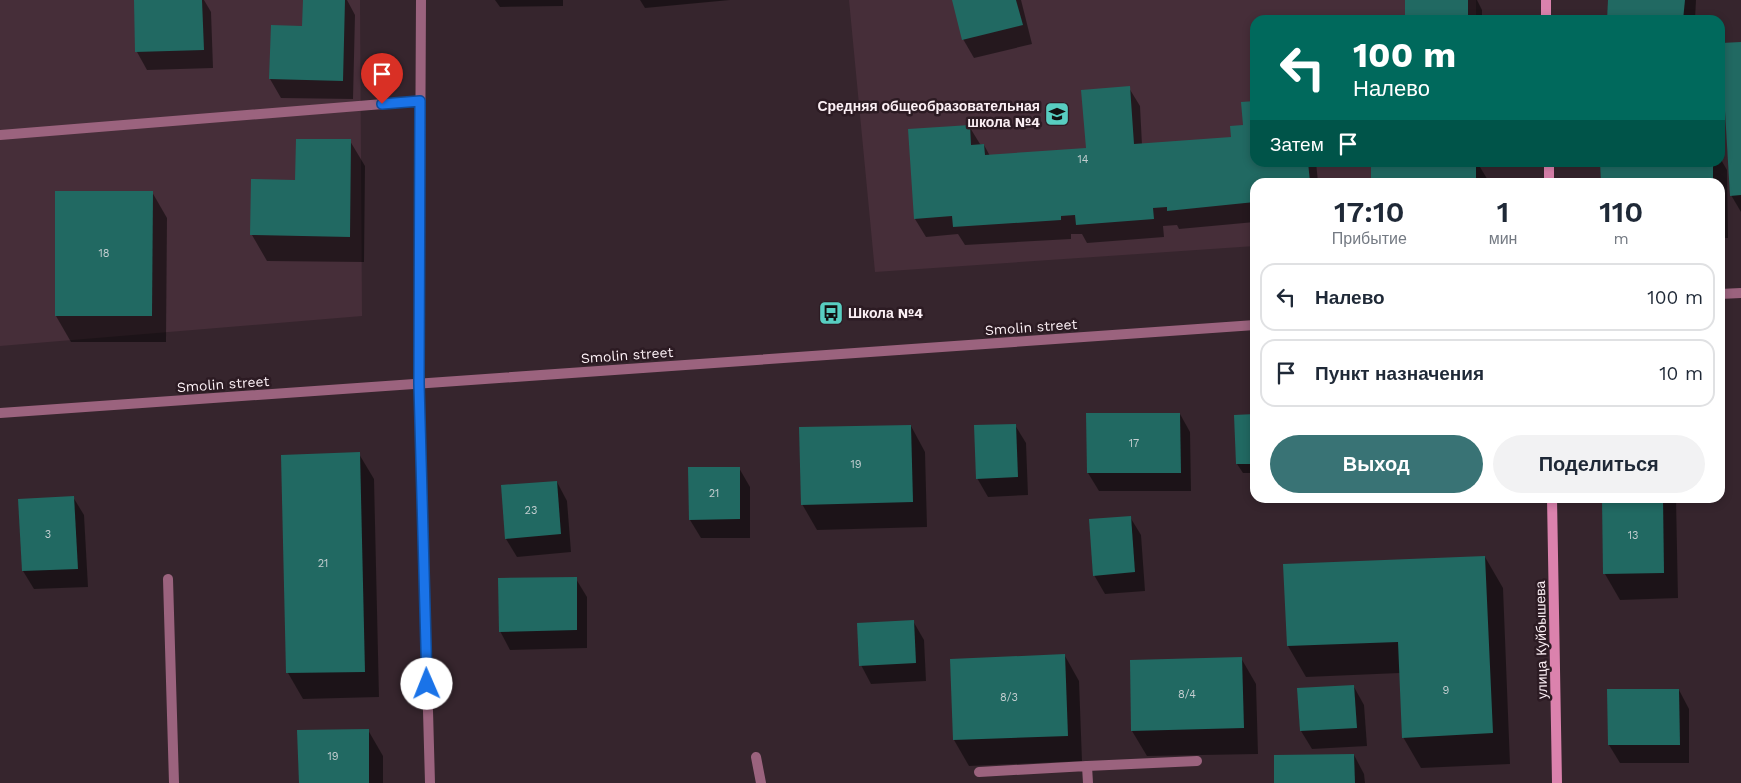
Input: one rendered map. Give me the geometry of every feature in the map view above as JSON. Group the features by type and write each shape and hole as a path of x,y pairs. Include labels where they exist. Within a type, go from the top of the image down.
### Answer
{"main road":[{"path":"1546,0 1546,15"},
{"name":"улица Куйбышева","path":"1552,503 1557,783"}],"street":[{"path":"421,0 419,384 430,783"},
{"path":"0,134 420,101"},
{"path":"1725,294 1741,293"},
{"name":"Smolin street","path":"0,413 1250,324"},
{"path":"168,579 174,783"},
{"path":"756,757 761,783"},
{"path":"979,772 1197,760"},
{"path":"1087,766 1088,783"}],"shaded area":[{"path":"0,0 360,0 362,316 0,346"},
{"name":"Средняя общеобразовательная школа №4","path":"849,0 989,0 963,39 1022,25 1016,0 1476,0 1476,15 1250,15 1250,167 1476,167 1476,178 1250,178 1250,246 875,272"}],"building":[{"path":"134,0 202,0 204,50 135,52"},
{"path":"303,0 345,0 343,81 269,79 271,25 302,26"},
{"path":"952,0 1016,0 1023,25 962,40"},
{"path":"1405,0 1468,0 1468,15 1405,15"},
{"path":"1608,0 1685,0 1684,15 1607,15"},
{"path":"1741,42 1741,195 1730,196 1725,111 1725,43"},
{"path":"1130,86 1134,144 1231,137 1230,126 1243,125 1241,102 1250,101 1250,167 1308,167 1310,178 1250,178 1250,203 1167,211 1167,207 1153,208 1154,219 1076,225 1075,215 1061,216 1061,220 953,227 952,216 914,219 908,129 970,125 971,145 984,144 985,155 1086,148 1081,90"},
{"path":"296,139 351,139 350,237 250,235 251,179 295,180"},
{"path":"1371,167 1476,167 1476,178 1371,178"},
{"path":"1600,167 1713,167 1713,178 1601,178"},
{"path":"55,191 153,191 152,316 55,316"},
{"path":"1086,413 1180,413 1181,473 1087,473"},
{"path":"1250,414 1250,464 1236,464 1234,415"},
{"path":"1016,424 1018,477 976,479 974,425"},
{"path":"911,425 913,502 801,505 799,427"},
{"path":"360,452 365,672 286,673 281,455"},
{"path":"688,467 740,467 740,519 689,520"},
{"path":"557,481 561,534 505,539 501,485"},
{"path":"74,496 78,569 22,571 18,499"},
{"path":"1602,503 1663,503 1664,573 1603,574"},
{"path":"1131,516 1135,572 1093,576 1089,519"},
{"path":"1485,556 1493,733 1402,738 1398,642 1287,646 1283,564"},
{"path":"577,577 577,630 499,632 498,578"},
{"path":"914,620 916,663 859,666 857,623"},
{"path":"1065,654 1068,736 953,740 950,659"},
{"path":"1242,657 1244,728 1131,731 1130,660"},
{"path":"1354,685 1357,728 1300,731 1297,688"},
{"path":"1607,689 1679,689 1680,745 1608,745"},
{"path":"369,729 369,783 299,783 297,730"},
{"path":"1354,754 1355,783 1274,783 1274,755"}],"place":[{"name":"Средняя общеобразовательная школа №4","path":"1057,114"},
{"name":"Школа №4","path":"831,313"}],"route":[{"path":"382,104 420,101 419,384 427,684"}]}
